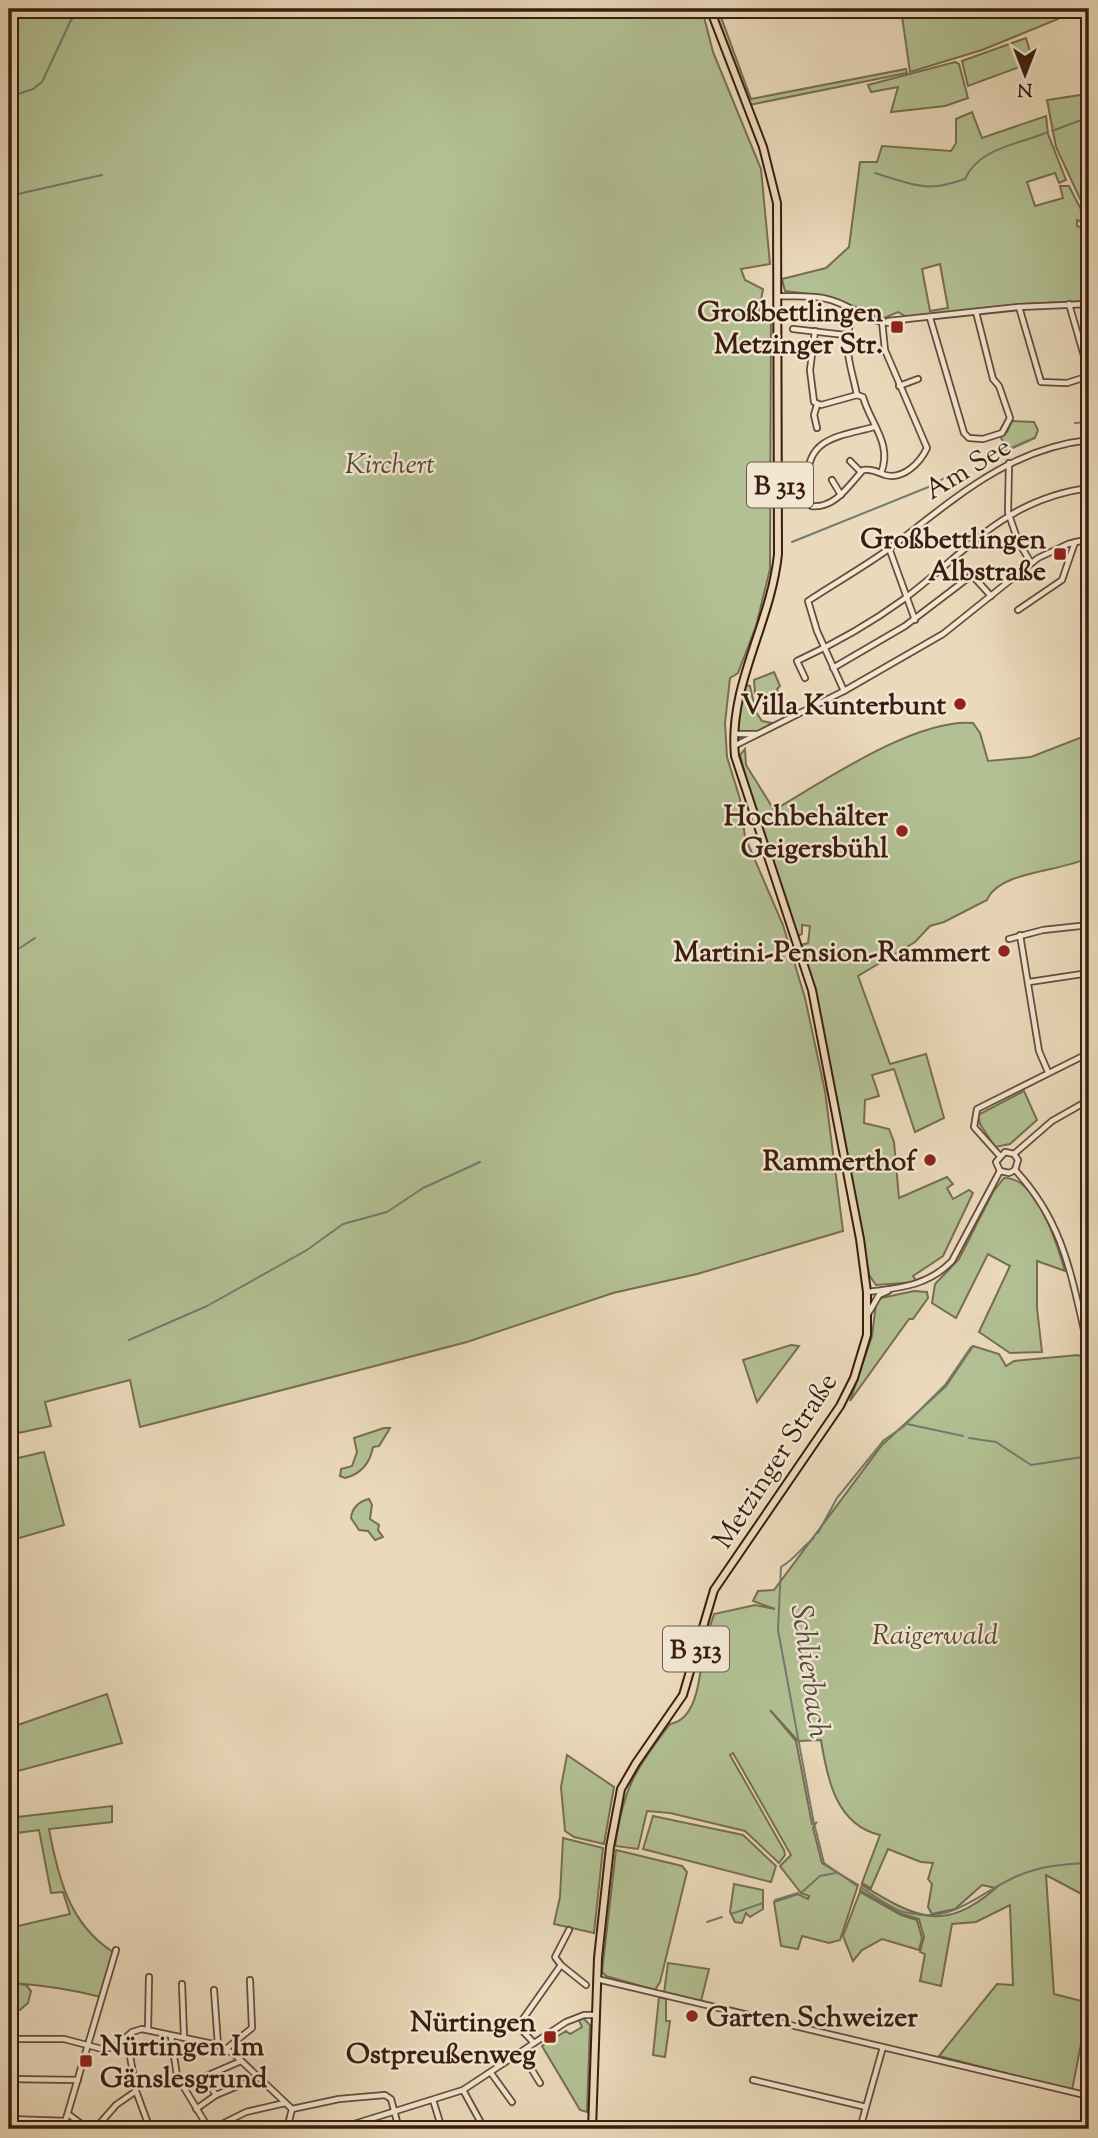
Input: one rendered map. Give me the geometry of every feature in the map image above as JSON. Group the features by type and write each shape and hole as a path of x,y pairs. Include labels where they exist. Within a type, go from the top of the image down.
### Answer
{"main road":[{"name":"B 313","path":"710,9 763,147 775,187 778,296"},
{"name":"Metzinger Straße","path":"592,2129 597,1979 610,1847 621,1789 683,1695 705,1613 724,1573 823,1433 848,1393 867,1335 867,1292 850,1185 812,990 741,782 734,746 738,694 767,614 777,566 780,441 778,296"}],"street":[{"path":"778,296 824,298 885,321 1019,307 1089,304"},
{"path":"1019,307 1041,382 1067,383 1089,374 1069,304"},
{"path":"855,310 845,335 857,395"},
{"path":"930,318 964,433 969,439 983,439 1002,433 1010,418 999,386 993,379 976,312"},
{"path":"860,472 870,470 892,476 905,472 927,448 885,350 885,321"},
{"path":"793,329 845,335"},
{"path":"815,331 810,369 817,405 814,415 817,428"},
{"path":"1082,345 1089,344"},
{"path":"899,386 918,379"},
{"path":"817,405 857,395 863,397 885,453 881,473"},
{"path":"860,472 852,487 841,495 822,505 811,506 808,469 811,456 828,441 874,427"},
{"name":"Am See","path":"824,648 808,601 889,548 930,514 1009,463 1052,446 1089,440"},
{"path":"850,461 860,472"},
{"path":"1009,463 1010,516 1018,541 1031,563"},
{"path":"831,480 841,495"},
{"path":"805,678 797,661 824,648 905,598 972,540 1039,500 1089,488"},
{"path":"734,746 844,691 943,634 1031,563 1075,541 1089,539"},
{"path":"1018,610 1062,580 1075,541"},
{"path":"889,548 915,620"},
{"path":"833,668 915,620 972,575 991,596"},
{"path":"824,648 844,691"},
{"path":"733,734 762,733"},
{"path":"1009,939 1089,922"},
{"path":"1020,935 1039,1051 1048,1073"},
{"path":"1028,982 1089,973"},
{"path":"999,1155 974,1127 977,1109 1089,1053"},
{"path":"1014,1154 1052,1121 1089,1100"},
{"path":"999,1155 1008,1152 1014,1154 1018,1160 1015,1170 1009,1173 1000,1171"},
{"path":"999,1155 997,1165 1000,1171"},
{"path":"1015,1170 1044,1203 1059,1234 1089,1352"},
{"path":"867,1292 916,1285 943,1270 951,1261 1000,1171"},
{"path":"868,1314 879,1295 892,1289"},
{"path":"569,1930 555,1957 586,1985"},
{"path":"63,2129 116,1950"},
{"path":"533,2042 518,2026 561,1965"},
{"path":"148,2030 149,1977"},
{"path":"597,1979 1089,2096"},
{"path":"226,2049 252,2028 250,1980"},
{"path":"182,1984 184,2037"},
{"path":"214,1990 218,2045"},
{"path":"338,2129 355,2127 463,2090 533,2042 578,2017 596,2015"},
{"path":"9,2039 65,2039 88,2046 108,2048 127,2038 135,2030 148,2030 218,2045 241,2061 292,2109"},
{"path":"171,2036 177,2076 210,2129 246,2112 286,2103"},
{"path":"127,2038 136,2091 149,2129"},
{"path":"860,2129 883,2047"},
{"path":"521,2052 540,2083"},
{"path":"216,2095 204,2077 241,2061"},
{"path":"491,2073 512,2102"},
{"path":"196,2109 216,2095 258,2078"},
{"path":"9,2079 78,2080"},
{"path":"753,2080 866,2107"},
{"path":"463,2090 480,2121"},
{"path":"95,2129 116,2105 136,2091"},
{"path":"292,2109 339,2098 379,2095 391,2098 399,2129"},
{"path":"433,2100 442,2129"},
{"path":"287,2129 292,2109"},
{"path":"68,2114 88,2129"},
{"path":"9,2119 66,2121"}],"green space":[{"name":"Kirchert","path":"9,9 702,9 713,52 761,169 770,264 741,269 745,280 763,289 759,312 771,319 770,569 756,626 738,673 730,678 725,723 727,757 740,799 745,837 783,925 805,998 825,1091 843,1231 697,1274 613,1293 467,1342 140,1427 130,1380 45,1402 51,1426 9,1435"},
{"path":"712,9 718,9 751,99 906,69 907,73 749,105"},
{"path":"929,9 1056,9 1061,13 1058,19 982,50 910,72 902,16"},
{"path":"1026,38 1033,62 968,86 962,61"},
{"path":"955,62 959,64 968,98 945,106 891,112 898,87 871,92 868,85"},
{"path":"1087,94 1089,198 1082,203 1056,147 1047,100"},
{"path":"972,112 982,138 1046,116 1048,134 1066,180 1059,183 1055,173 1027,182 1035,206 1063,198 1060,186 1069,186 1089,225 1077,220 1077,226 1084,228 1081,230 1086,252 1081,259 1089,263 1089,301 1023,304 907,317 898,312 882,319 826,296 785,291 782,279 826,268 849,247 860,162 877,162 882,146 951,151 956,143 956,119","holes":["940,264 948,308 930,311 922,269"]},
{"path":"1012,421 1034,422 1038,430 1035,438 1008,450 1000,436 1007,432"},
{"path":"774,672 780,686 777,689 789,715 784,718 774,700 755,694 754,680"},
{"path":"744,684 750,686 756,712 762,721 772,723 759,731 739,732 736,725"},
{"path":"973,723 980,733 988,761 1031,757 1082,737 1089,741 1089,857 1005,883 994,890 987,900 944,922 930,926 915,942 858,976 890,1064 926,1054 944,1118 915,1132 894,1069 872,1075 879,1096 865,1100 864,1123 889,1129 894,1142 899,1198 947,1177 953,1184 947,1188 953,1199 969,1190 973,1193 943,1256 913,1276 917,1282 876,1285 869,1275 816,996 801,945 808,943 810,926 802,925 802,934 798,936 759,827 740,755 745,749 746,765 774,810 844,768 898,741 950,724"},
{"path":"1024,1091 1037,1120 1010,1144 995,1147 980,1124 978,1115"},
{"path":"1004,1178 1016,1180 1036,1200 1051,1230 1065,1271 1037,1261 1037,1308 1042,1352 1010,1353 979,1332 1010,1266 988,1254 956,1318 932,1303 935,1284 959,1259 993,1192"},
{"path":"914,1291 927,1292 928,1298 913,1319 909,1319 850,1401 872,1336 876,1304 881,1298"},
{"path":"791,1345 799,1346 757,1402 743,1360"},
{"name":"Raigerwald","path":"973,1346 999,1354 1006,1366 1014,1361 1078,1355 1084,1358 1089,1380 1089,1898 1046,1875 1054,1994 1089,2003 1072,2090 939,2056 997,1984 1013,1985 1010,1905 976,1922 952,1924 941,1986 920,1981 925,1954 920,1952 924,1937 919,1919 902,1914 860,1890 862,1885 898,1905 929,1916 944,1916 960,1911 996,1888 982,1885 955,1909 932,1914 928,1907 932,1884 928,1879 933,1863 921,1862 888,1849 871,1888 862,1883 880,1835 865,1830 844,1811 831,1784 821,1740 798,1741 770,1710 796,1741 812,1824 816,1823 813,1828 822,1863 858,1885 840,1940 829,1943 802,1936 798,1949 781,1946 774,1902 798,1894 808,1899 809,1896 801,1893 780,1866 791,1855 733,1753 730,1755 784,1850 785,1855 779,1863 745,1831 670,1813 647,1811 638,1849 615,1846 622,1808 632,1780 670,1724 680,1720 693,1703 705,1642 714,1614 755,1605 775,1609 753,1601 758,1591 774,1590 882,1445 946,1386"},
{"path":"390,1428 379,1446 373,1447 364,1467 351,1476 340,1476 341,1469 352,1466 357,1452 354,1438"},
{"path":"44,1452 64,1525 9,1541 9,1460"},
{"path":"369,1499 372,1505 370,1519 379,1525 378,1530 383,1537 375,1540 368,1531 359,1530 351,1518 357,1506"},
{"path":"107,1694 122,1743 10,1773 9,1777 9,1728"},
{"path":"567,1755 614,1787 604,1844 574,1837 565,1831 561,1787"},
{"path":"112,1806 112,1822 49,1829 68,1898 86,1928 113,1952 101,1997 57,1988 13,1983 26,1985 31,1991 28,2003 20,2010 9,2007 9,1928 70,1914 63,1892 51,1893 39,1830 9,1834 9,1818"},
{"path":"653,1816 743,1835 776,1866 771,1882 643,1849"},
{"path":"563,1838 603,1848 594,1933 554,1924 560,1897"},
{"path":"616,1850 682,1866 687,1872 660,1982 655,1990 606,1976 602,1972"},
{"path":"734,1884 763,1890 763,1909 750,1917 746,1913 742,1923 735,1922 730,1912"},
{"path":"860,1892 901,1915 917,1920 922,1938 919,1950 882,1939 862,1950 853,1961 843,1936"},
{"path":"668,1963 709,1969 701,2001 664,1993"},
{"path":"659,1997 666,1999 666,2021 670,2021 665,2057 653,2055"},
{"path":"578,2018 583,2018 590,2025 587,2112 580,2110 542,2046 566,2031 570,2034 582,2027"}],"waterway":[{"path":"9,97 33,89 42,82 71,20 84,9"},
{"path":"1052,131 1089,117"},
{"path":"875,173 920,186 940,186 965,179 980,160 1001,148 1048,132"},
{"path":"9,196 102,175"},
{"path":"1075,423 1089,422"},
{"path":"997,454 1034,438"},
{"path":"792,542 931,486 956,471"},
{"path":"9,955 35,938"},
{"path":"129,1340 207,1306 307,1250 343,1224 387,1212 423,1188 480,1162"},
{"name":"Schlierbach","path":"818,1533 837,1498 884,1440 903,1427 945,1385 971,1347"},
{"path":"907,1424 963,1436"},
{"path":"969,1438 996,1442 1031,1465 1089,1456"},
{"name":"Schlierbach","path":"814,1538 781,1567 778,1630 814,1824"},
{"name":"Schlierbach","path":"815,1827 824,1863 857,1886"},
{"name":"Schlierbach","path":"862,1888 904,1912 936,1915 962,1906 1024,1873 1051,1866 1089,1863"},
{"path":"802,1892 820,1876 836,1873"},
{"path":"775,1900 798,1893"},
{"path":"731,1914 763,1903"},
{"path":"707,1922 722,1917"}],"place":[{"name":"Großbettlingen Metzinger Str.","path":"897,327"},
{"name":"Großbettlingen Albstraße","path":"1060,554"},
{"name":"Villa Kunterbunt","path":"960,704"},
{"name":"Hochbehälter Geigersbühl","path":"902,831"},
{"name":"Martini-Pension-Rammert","path":"1004,951"},
{"name":"Rammerthof","path":"930,1160"},
{"name":"Garten Schweizer","path":"692,2016"},
{"name":"Nürtingen Ostpreußenweg","path":"550,2037"},
{"name":"Nürtingen Im Gänslesgrund","path":"86,2061"}]}
